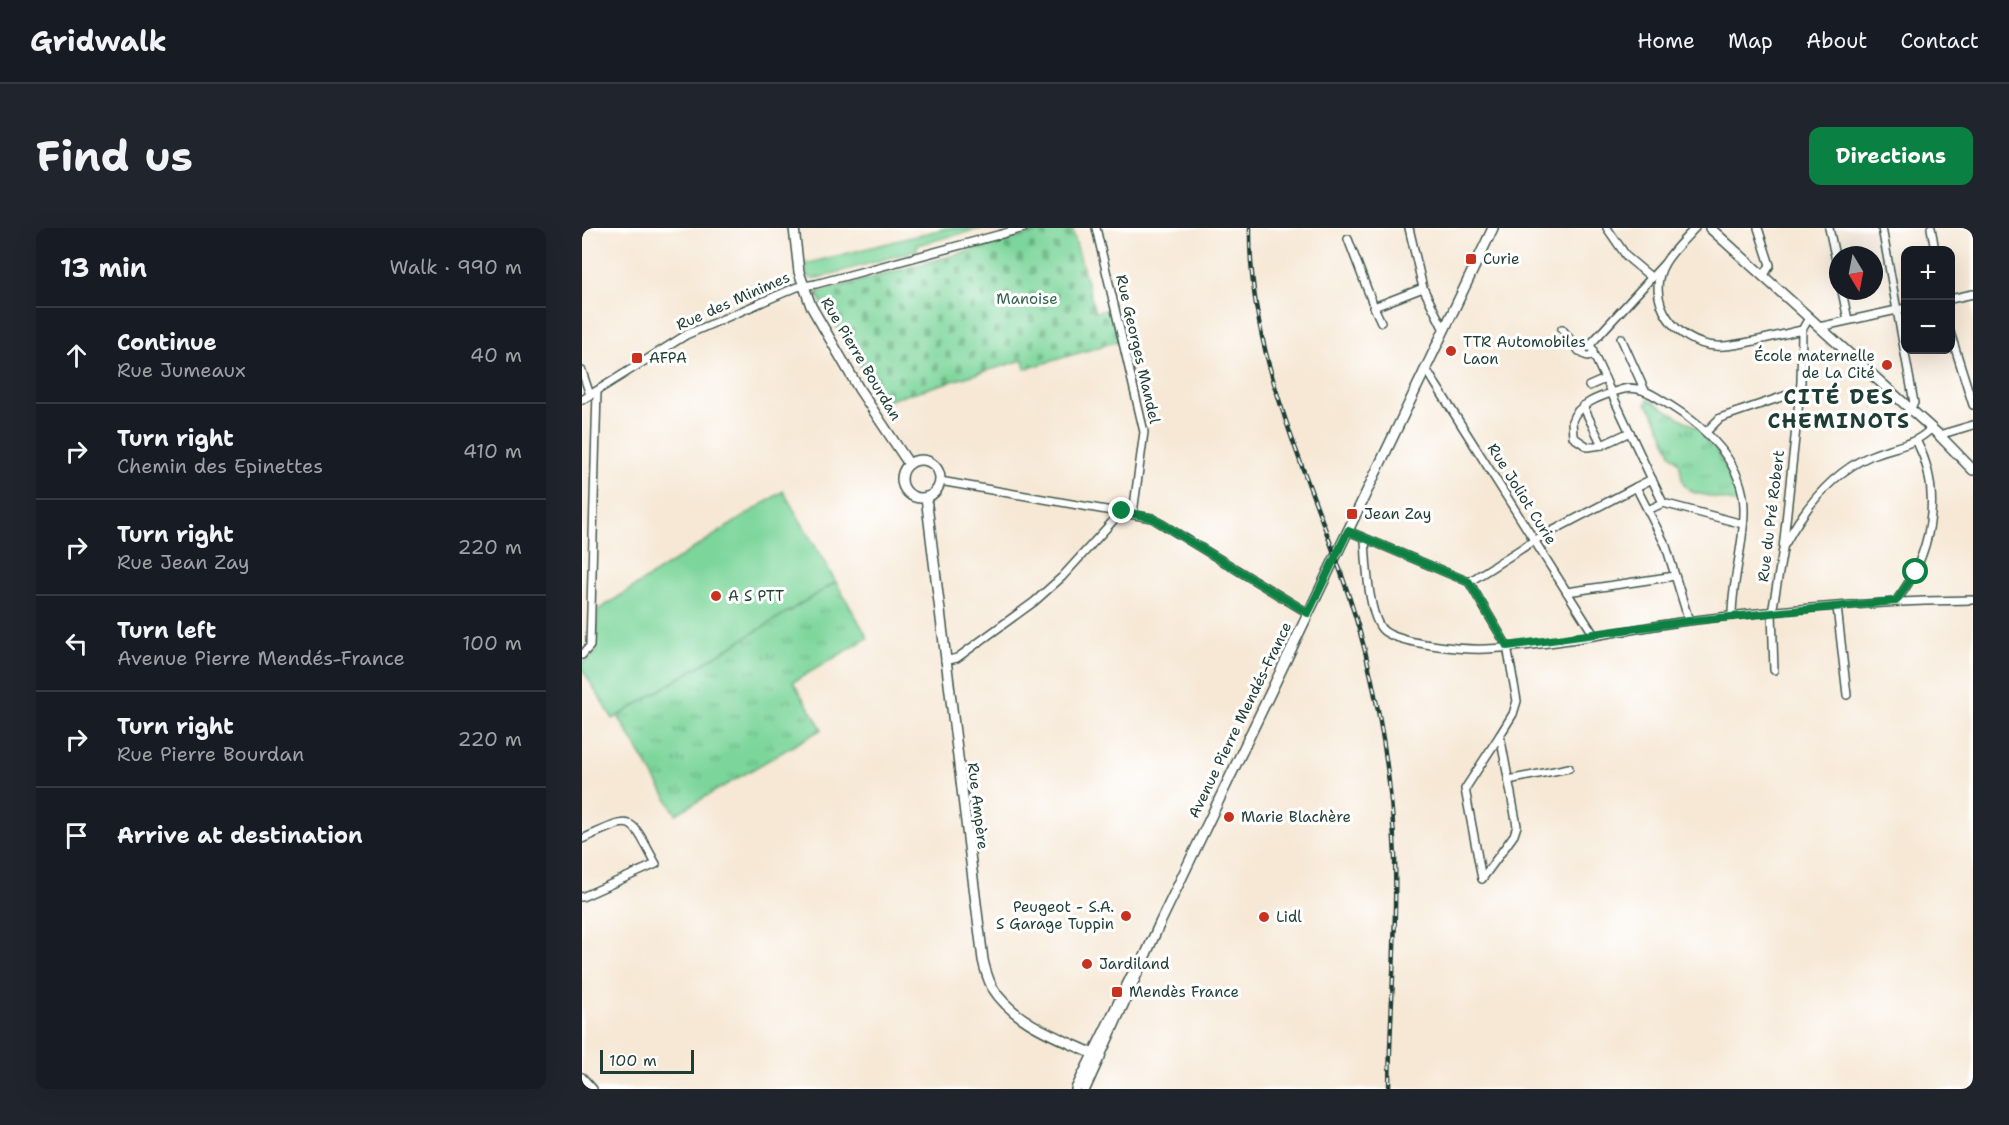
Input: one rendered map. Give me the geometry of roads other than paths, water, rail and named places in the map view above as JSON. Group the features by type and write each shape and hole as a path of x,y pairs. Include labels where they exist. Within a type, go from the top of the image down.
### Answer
{"main road":[{"name":"Rue Pierre Bourdan","path":"794,228 797,261 811,306 843,362 909,464"},
{"name":"Avenue Pierre Mendés-France","path":"1085,1089 1098,1054 1160,923 1493,228"},
{"path":"1710,228 1910,408 1973,470"},
{"path":"919,460 930,462 938,470 940,481 935,492 926,497 913,496 903,486 902,476 909,464 919,460"},
{"name":"Rue Ampère","path":"926,497 982,960 992,986 1007,1006 1033,1025 1098,1054"},
{"name":"Avenue Pierre Mendés-France","path":"1077,1089 1098,1054"}],"street":[{"name":"Rue des Minimes","path":"582,400 686,335 804,286 1024,228"},
{"name":"Rue Georges Mandel","path":"1095,228 1144,432 1133,513"},
{"path":"1409,228 1423,288 1444,330"},
{"path":"1607,228 1627,257 1659,290 1668,319 1690,340 1717,347 1802,330 1809,318"},
{"path":"1562,329 1579,351 1588,351 1695,228"},
{"path":"1758,228 1770,265 1763,277"},
{"path":"1830,228 1833,246"},
{"path":"1882,228 1914,403 1910,408"},
{"path":"1931,228 1934,246"},
{"path":"1347,239 1381,322"},
{"path":"1659,290 1664,264"},
{"path":"1374,307 1423,288"},
{"path":"1955,297 1973,294"},
{"path":"1844,300 1848,320"},
{"path":"1819,327 1901,309"},
{"name":"Rue du Pré Robert","path":"1774,670 1772,613 1783,549 1799,391 1802,330"},
{"path":"1621,338 1645,391"},
{"path":"1955,348 1973,405"},
{"path":"1588,351 1608,386 1663,503"},
{"name":"Rue Joliot Curie","path":"1426,369 1594,635"},
{"path":"582,371 590,395"},
{"path":"1589,386 1645,391 1706,432 1720,447 1739,485 1744,508 1733,587 1732,616"},
{"path":"1608,386 1573,417 1573,436 1584,446 1602,446 1630,432"},
{"path":"585,653 597,391"},
{"path":"1706,432 1720,418 1799,391"},
{"path":"1583,406 1602,446"},
{"path":"1783,549 1798,520 1828,484 1849,467 1871,455 1917,442 1936,432 1973,425"},
{"path":"1896,601 1907,587 1925,551 1933,507 1925,457 1917,442"},
{"path":"1469,582 1535,540 1653,479"},
{"path":"940,481 1152,518 1308,613"},
{"path":"1636,487 1666,546 1689,621"},
{"path":"1648,510 1663,503 1743,524"},
{"path":"945,661 957,658 1034,602 1062,577 1122,511"},
{"path":"1348,531 1469,582 1507,646 1517,701 1513,714 1465,789 1482,879 1516,830 1500,735"},
{"path":"1365,539 1369,595 1384,631 1437,646 1473,649 1732,616 1896,601 1973,600"},
{"path":"1567,592 1675,576"},
{"path":"1836,607 1847,695"},
{"path":"1508,780 1569,768"},
{"path":"582,839 622,822 631,823 656,864 582,897"},
{"path":"582,1077 592,1089"}],"railway":[{"path":"1250,228 1253,283 1262,337 1293,442 1350,598 1365,651 1381,728 1389,779 1395,857 1389,1089"}],"place":[{"name":"Curie","path":"1471,259"},
{"name":"TTR Automobiles Laon","path":"1451,351"},
{"name":"AFPA","path":"637,358"},
{"name":"École maternelle de La Cité","path":"1887,365"},
{"name":"Jean Zay","path":"1352,514"},
{"name":"A S PTT","path":"716,596"},
{"name":"Marie Blachère","path":"1229,817"},
{"name":"Peugeot - S.A. S Garage Tuppin","path":"1126,916"},
{"name":"Lidl","path":"1264,917"},
{"name":"Jardiland","path":"1087,964"},
{"name":"Mendès France","path":"1117,992"}],"district":[{"name":"CITÉ DES CHEMINOTS","path":"1839,409"}],"park label":[{"name":"Manoise","path":"1027,299"}]}
